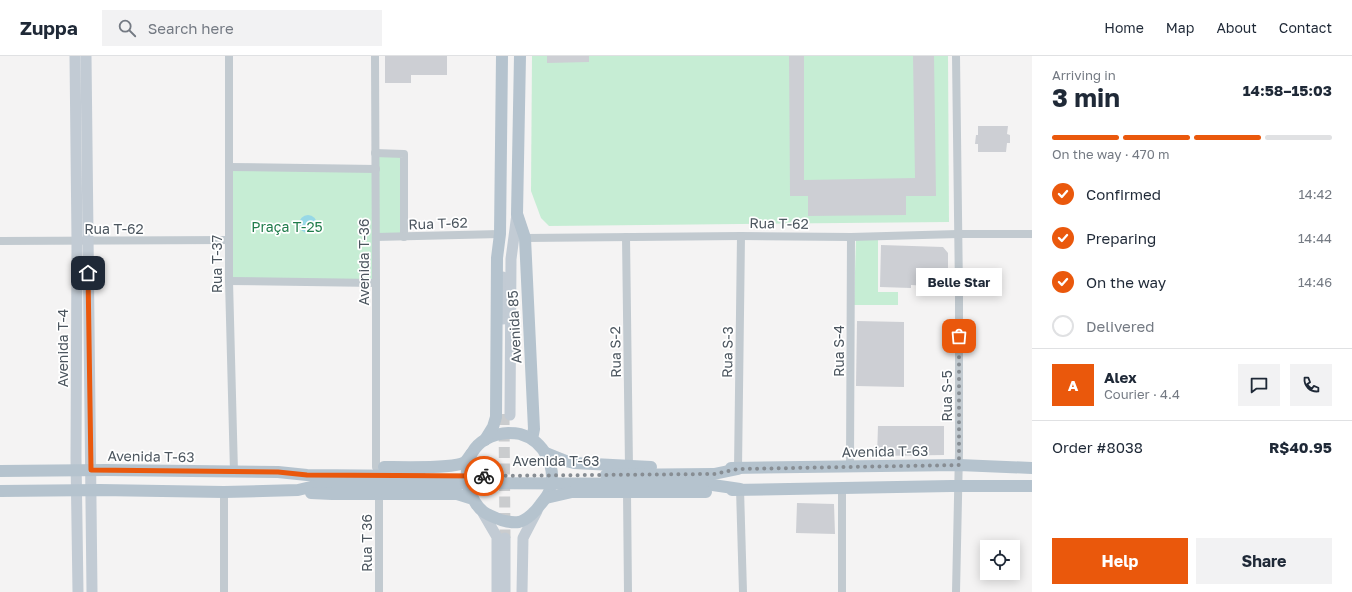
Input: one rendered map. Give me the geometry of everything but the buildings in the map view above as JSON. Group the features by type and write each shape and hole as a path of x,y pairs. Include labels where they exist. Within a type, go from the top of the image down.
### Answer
{"main road":[{"name":"Avenida T-4","path":"75,56 91,470 92,592"},
{"name":"Avenida T-4","path":"78,592 77,470 86,56"},
{"name":"Avenida 85","path":"502,56 500,234 507,414 511,259 517,214 520,56"},
{"name":"Avenida 85","path":"517,214 525,238 534,429 532,439"},
{"name":"Avenida 85","path":"485,440 493,427 496,417 497,258 500,234"},
{"path":"497,592 497,537 467,486 466,473 469,460 478,446 485,440 496,435 508,433 520,434 532,439 540,445 546,453 551,466 552,479 549,492 523,538 522,592"},
{"name":"Avenida T-63","path":"546,453 574,463 629,467 720,467 738,469 959,465 1032,468"},
{"name":"Avenida T-63","path":"278,472 307,468 442,466 465,462 472,454"},
{"name":"Avenida T-63","path":"0,471 91,470 278,472 307,475 425,480 577,479 714,474 738,469"},
{"name":"Avenida T-63","path":"577,479 706,484 740,489"},
{"name":"Avenida T-63","path":"0,491 90,490 224,492 298,490 319,486 425,480"},
{"name":"Avenida T-63","path":"546,498 572,492 706,492 740,489 1032,486"},
{"name":"Avenida T-63","path":"298,490 314,493 457,494 473,498"},
{"path":"483,513 502,521 520,522 537,511"},
{"path":"505,592 508,538 513,592"}],"street":[{"name":"Rua T-37","path":"229,56 229,281 234,472"},
{"name":"Avenida T-36","path":"375,56 376,468"},
{"name":"Rua S-5","path":"956,56 959,465 956,592"},
{"path":"375,153 404,154 404,237"},
{"path":"229,167 376,169"},
{"name":"Rua T-62","path":"376,237 500,234"},
{"name":"Rua T-62","path":"525,238 741,236 851,237 958,234 1032,234"},
{"name":"Rua S-3","path":"738,469 741,236"},
{"name":"Rua S-2","path":"626,237 629,467"},
{"name":"Rua S-4","path":"850,466 851,237"},
{"name":"Rua T-62","path":"0,241 229,240"},
{"path":"229,281 376,283"},
{"path":"842,488 842,592"},
{"path":"740,489 743,592"},
{"path":"224,492 224,592"},
{"path":"627,492 628,592"},
{"name":"Rua T 36","path":"379,494 379,592"}],"green space":[{"path":"532,56 948,56 949,222 549,226 541,218 531,191"},
{"path":"379,157 401,157 401,233 379,233"},
{"name":"Praça T-25","path":"230,168 373,172 375,282 231,280"},
{"path":"856,239 878,239 878,292 898,292 898,305 854,305"}],"water":[{"path":"308,215 314,218 317,224 314,230 308,233 302,230 299,224 302,218"}],"tunnel":[{"path":"504,414 505,538"}],"way so far":[{"path":"484,476 714,474 738,469 959,465 959,336"}],"place":[{"name":"Belle Star","path":"959,336"}],"route":[{"path":"88,273 91,470 278,472 307,475 484,476"}]}
